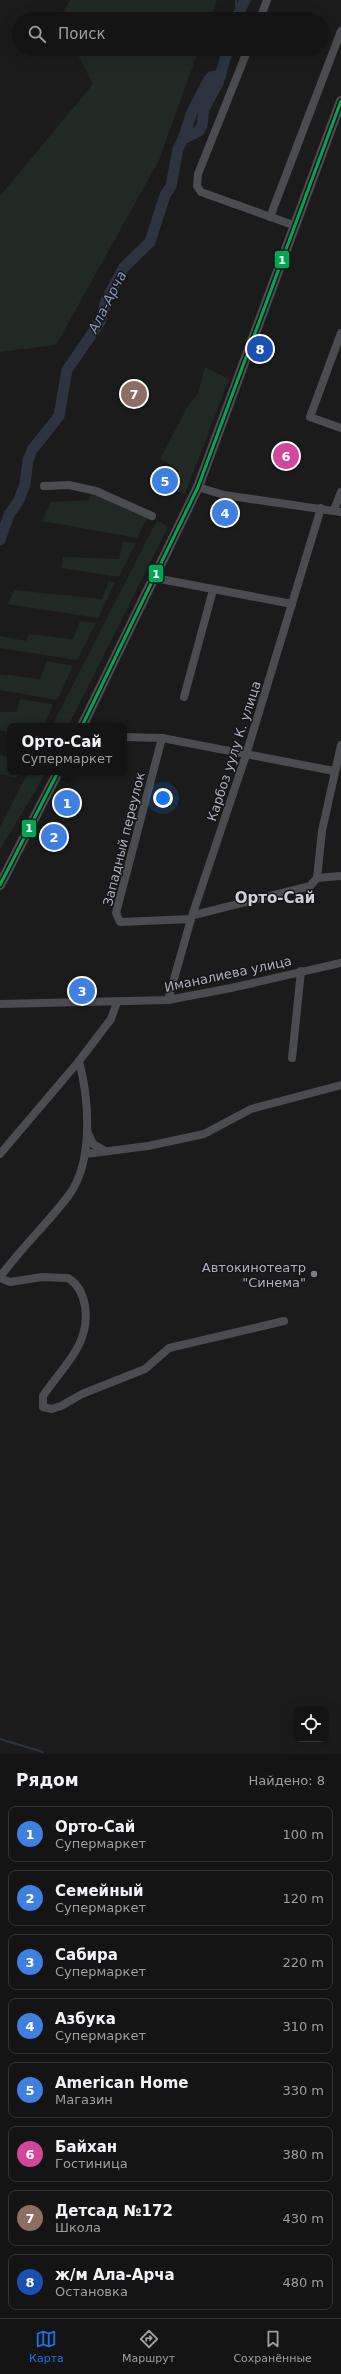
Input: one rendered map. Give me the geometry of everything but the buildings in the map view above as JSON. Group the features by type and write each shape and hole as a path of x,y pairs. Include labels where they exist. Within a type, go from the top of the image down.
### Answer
{"main road":[{"path":"83,723 155,578 198,486 296,226 341,101"},
{"path":"0,885 56,775"}],"street":[{"path":"263,12 267,0"},
{"path":"270,217 341,31"},
{"path":"245,56 198,174 197,186 201,192 296,226"},
{"path":"341,333 310,417 341,428"},
{"path":"44,486 69,485 96,491 152,516"},
{"path":"198,486 224,494 338,511 341,492"},
{"name":"Карбоз уулу К. улица","path":"168,1000 193,917 246,755 321,508"},
{"path":"155,578 292,604"},
{"path":"184,697 213,590"},
{"path":"127,738 162,738 334,771"},
{"name":"Западный переулок","path":"162,738 116,913 120,922 127,923 193,917"},
{"path":"193,917 310,886 317,878 322,831 334,771 341,745"},
{"path":"317,878 341,876"},
{"name":"Иманалиева улица","path":"0,1004 168,1000 231,988 300,971 341,963"},
{"path":"292,1058 300,971"},
{"path":"0,1154 79,1061 111,1019 117,1002"},
{"path":"79,1061 87,1096 85,1154 79,1175 70,1194 0,1277 10,1282 42,1277 68,1278 81,1292 86,1313 85,1330 71,1360 43,1396 44,1407 47,1409 61,1406 82,1394 145,1369 169,1348 284,1322"},
{"path":"85,1154 148,1146 204,1134 251,1109 341,1085"},
{"path":"86,1128 93,1144 105,1151"}],"shaded area":[{"path":"70,0 217,0 213,12 63,12"},
{"path":"79,56 196,56 159,160 56,345 0,352 0,196 93,84"},
{"path":"205,367 229,379 185,494 175,490 179,470 160,459 188,406 198,394"},
{"path":"92,493 147,518 137,538 42,521 51,502 89,500"},
{"path":"157,520 168,527 70,723 54,723"},
{"path":"123,542 136,543 119,577 61,568 63,557 119,559"},
{"path":"109,581 115,582 98,618 7,604 15,590 102,599"},
{"path":"80,621 96,623 77,660 0,648 0,636 26,641 29,634 73,639"},
{"path":"47,661 73,666 57,700 0,690 0,674 40,679"},
{"path":"20,699 53,704 45,723 7,723 7,731 0,730 0,712 17,712"},
{"path":"0,755 7,757 7,775 18,775 16,778 0,774"},
{"path":"26,775 44,775 0,850 0,827"}],"waterway":[{"name":"Ала-Арча","path":"236,0 236,12"},
{"name":"Ала-Арча","path":"239,12 245,0"},
{"name":"Ала-Арча","path":"0,540 9,515 19,500 25,484 28,460 32,450 59,416 67,370 100,322 106,301 124,267 150,242 165,195 171,186 178,149 183,139 199,131 202,125 204,109 218,83 226,56"},
{"path":"183,139 192,112 208,81 211,77 221,75"},
{"path":"0,1739 43,1752"}],"transit line":[{"name":"1","path":"83,723 198,487 341,101"},
{"name":"1","path":"0,885 56,775"}],"place":[{"name":"ж/м Ала-Арча","path":"260,349"},
{"name":"Детсад №172","path":"134,394"},
{"name":"Байхан","path":"286,456"},
{"name":"American Home","path":"165,481"},
{"name":"Азбука","path":"225,513"},
{"name":"Орто-Сай","path":"67,803"},
{"name":"Семейный","path":"54,837"},
{"name":"Сабира","path":"82,991"},
{"name":"Автокинотеатр \"Синема\"","path":"314,1274"}],"district":[{"name":"Орто-Сай","path":"275,898"}]}
